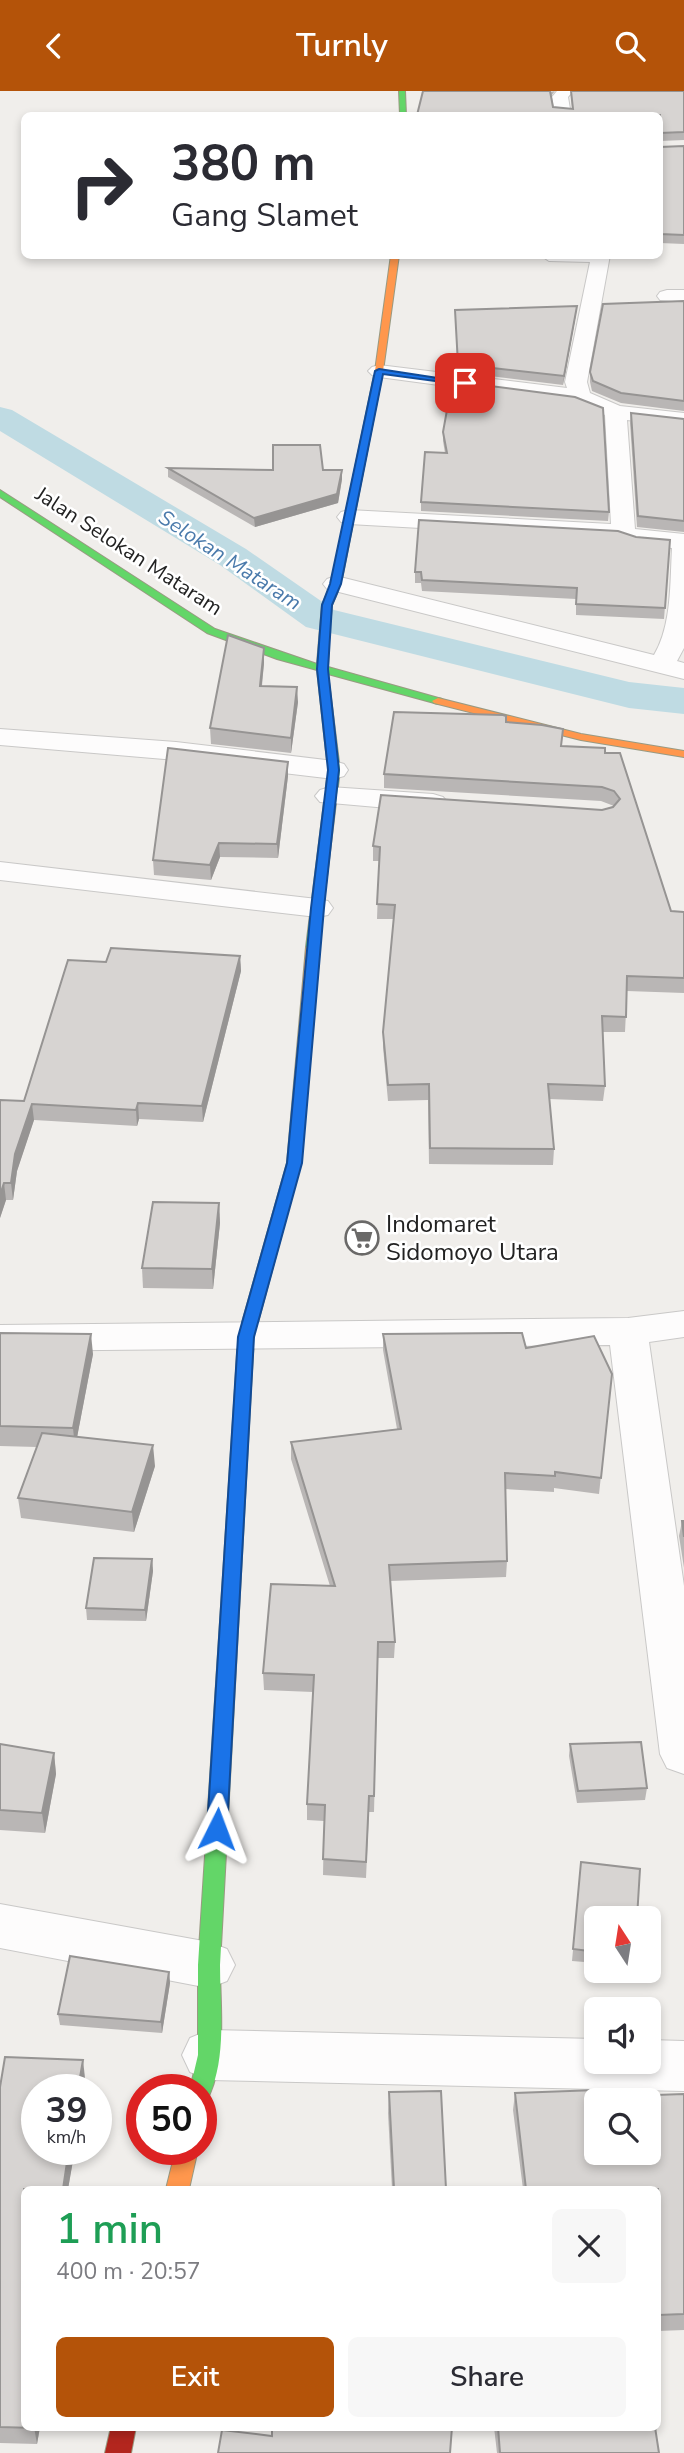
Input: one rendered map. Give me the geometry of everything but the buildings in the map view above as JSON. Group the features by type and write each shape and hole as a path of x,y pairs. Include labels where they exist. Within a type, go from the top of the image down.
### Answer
{"main road":[{"path":"402,91 402,112"},
{"path":"205,2072 246,1337 294,1163 317,908 332,783 322,669 331,595 379,371 393,259"},
{"name":"Jalan Selokan Mataram","path":"0,493 211,631 322,669 390,686 466,710 580,737 684,754"},
{"path":"179,2186 183,2165"},
{"path":"118,2453 123,2431"}],"street":[{"path":"562,112 560,97 565,91"},
{"path":"580,397 576,382 600,259"},
{"path":"379,371 580,397 616,412 684,420"},
{"path":"616,412 623,532"},
{"path":"331,595 672,669 682,594 684,541 635,538 623,532 349,517"},
{"path":"0,737 176,751 332,783 454,804"},
{"path":"0,871 317,908"},
{"path":"0,1338 628,1331 684,1324"},
{"path":"628,1331 683,1746"},
{"path":"0,1926 209,1965"},
{"path":"205,2072 684,2066"}],"waterway":[{"name":"Selokan Mataram","path":"0,417 233,557 320,619 629,695 684,701"}],"traffic: fast":[{"path":"402,91 403,112"},
{"path":"0,493 211,631 281,657 438,701"},
{"path":"313,947 334,770 322,669 326,616"},
{"path":"205,2074 209,2055 209,1965 243,1388"}],"traffic: slow":[{"path":"326,616 327,605 336,584 379,371 394,259"},
{"path":"438,701 581,737 684,754"},
{"path":"243,1388 246,1337 294,1163 313,947"},
{"path":"179,2186 183,2165"}],"traffic: jam":[{"path":"118,2453 123,2431"}],"place":[{"name":"Indomaret Sidomoyo Utara","path":"362,1238"}],"route":[{"path":"217,1829 246,1337 294,1163 317,908 334,770 322,669 327,605 336,584 379,371 465,383"}]}
